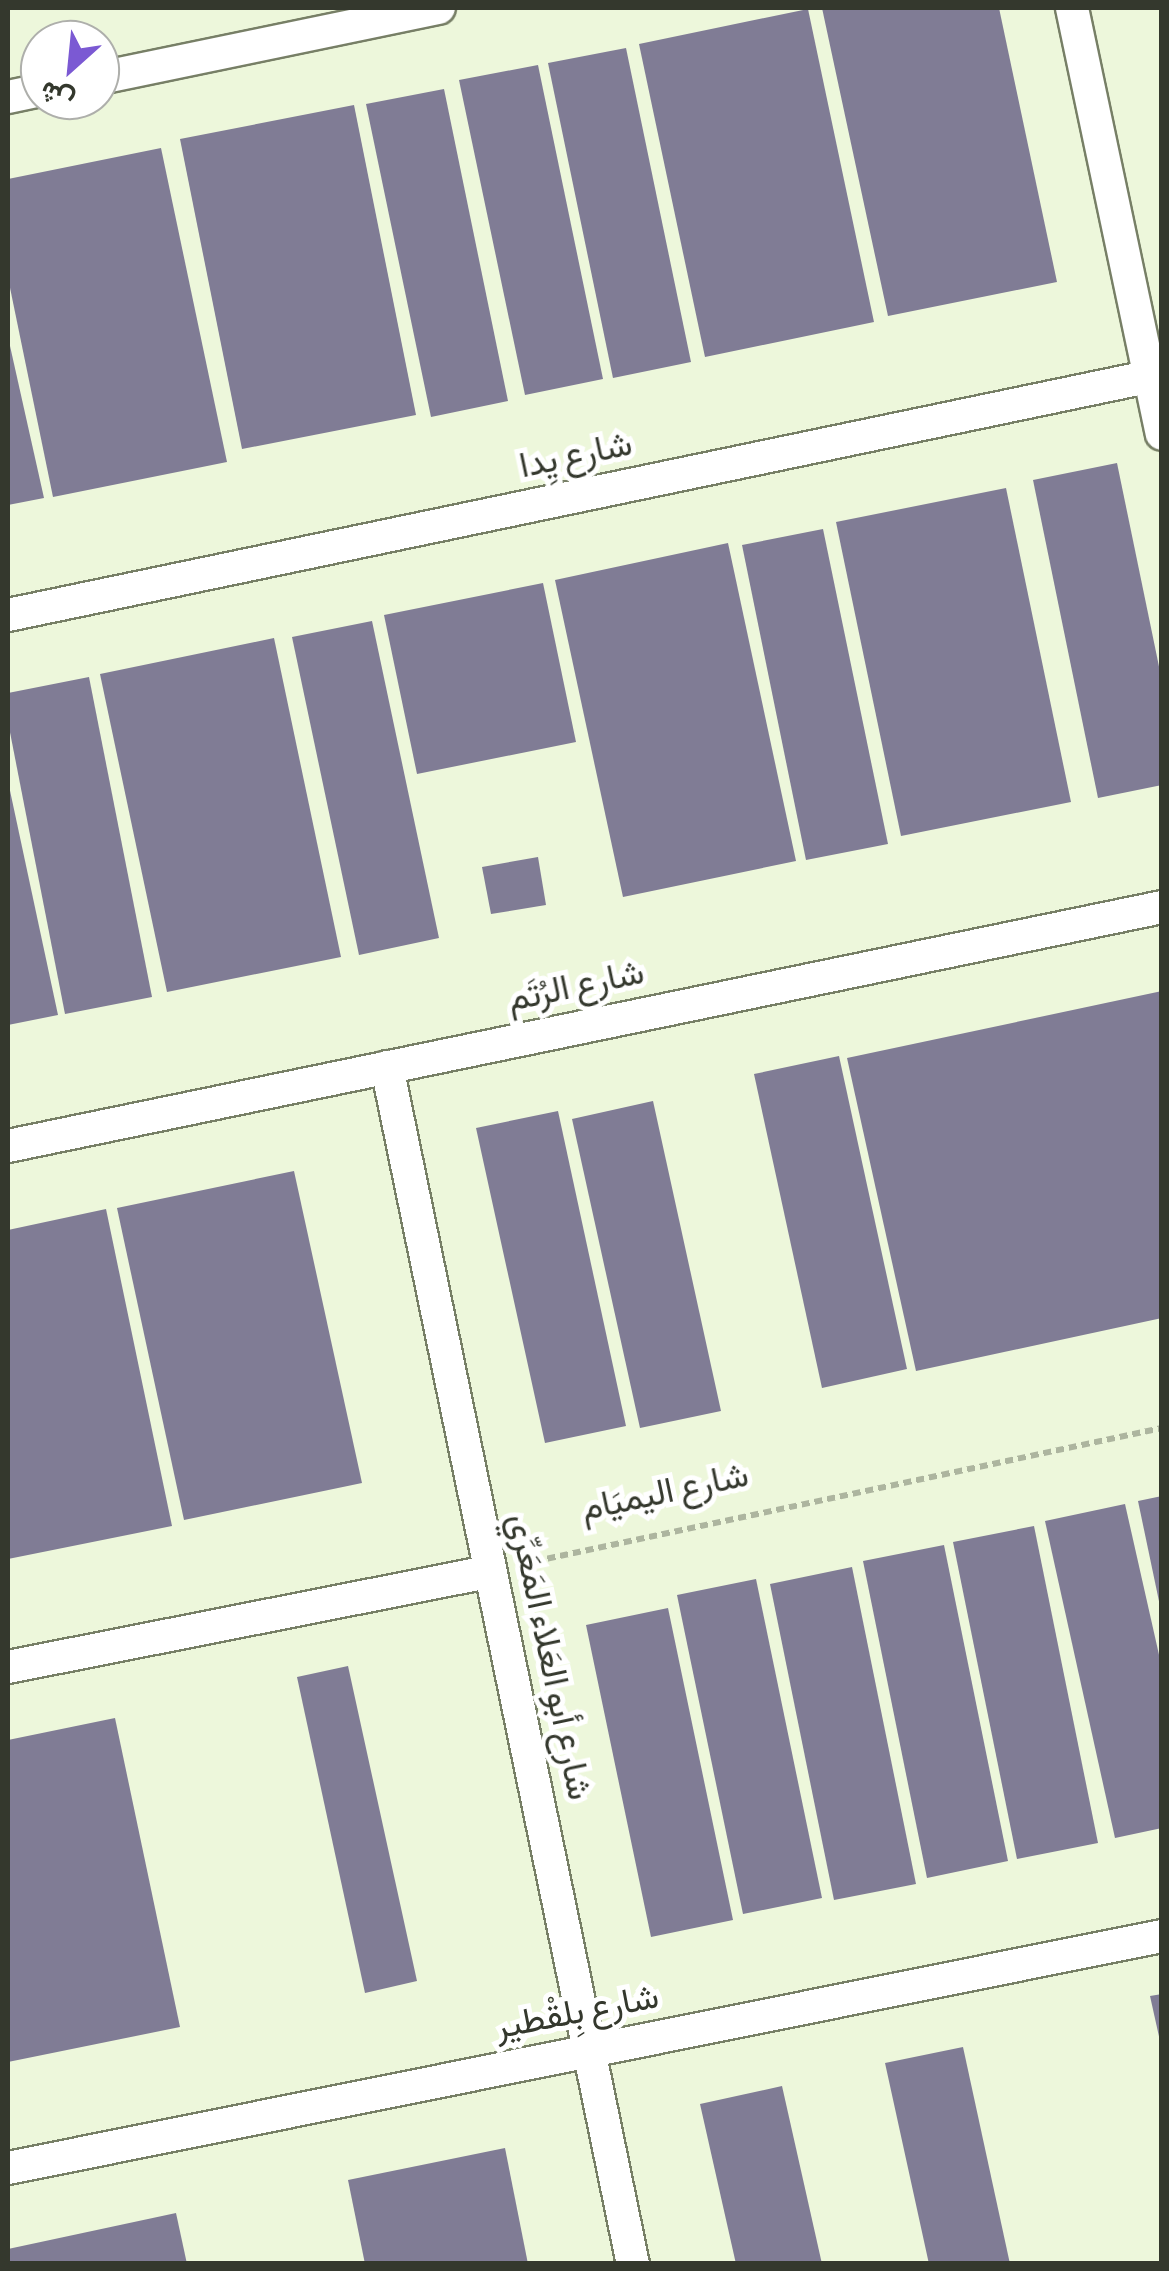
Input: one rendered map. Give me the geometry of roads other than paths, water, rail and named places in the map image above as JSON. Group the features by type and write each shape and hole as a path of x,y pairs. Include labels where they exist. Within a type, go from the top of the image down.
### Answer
{"street":[{"path":"120,74 438,8"},
{"path":"1072,8 1156,376 1162,434"},
{"name":"شارع يِدا","path":"8,615 1156,376"},
{"name":"شارع الرُتَم","path":"8,1146 1162,906"},
{"name":"شارع أبو العَلاء المَعَرِّي","path":"387,1067 633,2264"},
{"path":"8,1667 490,1570"},
{"name":"شارع بِلقْطير","path":"8,2168 1162,1936"}]}
